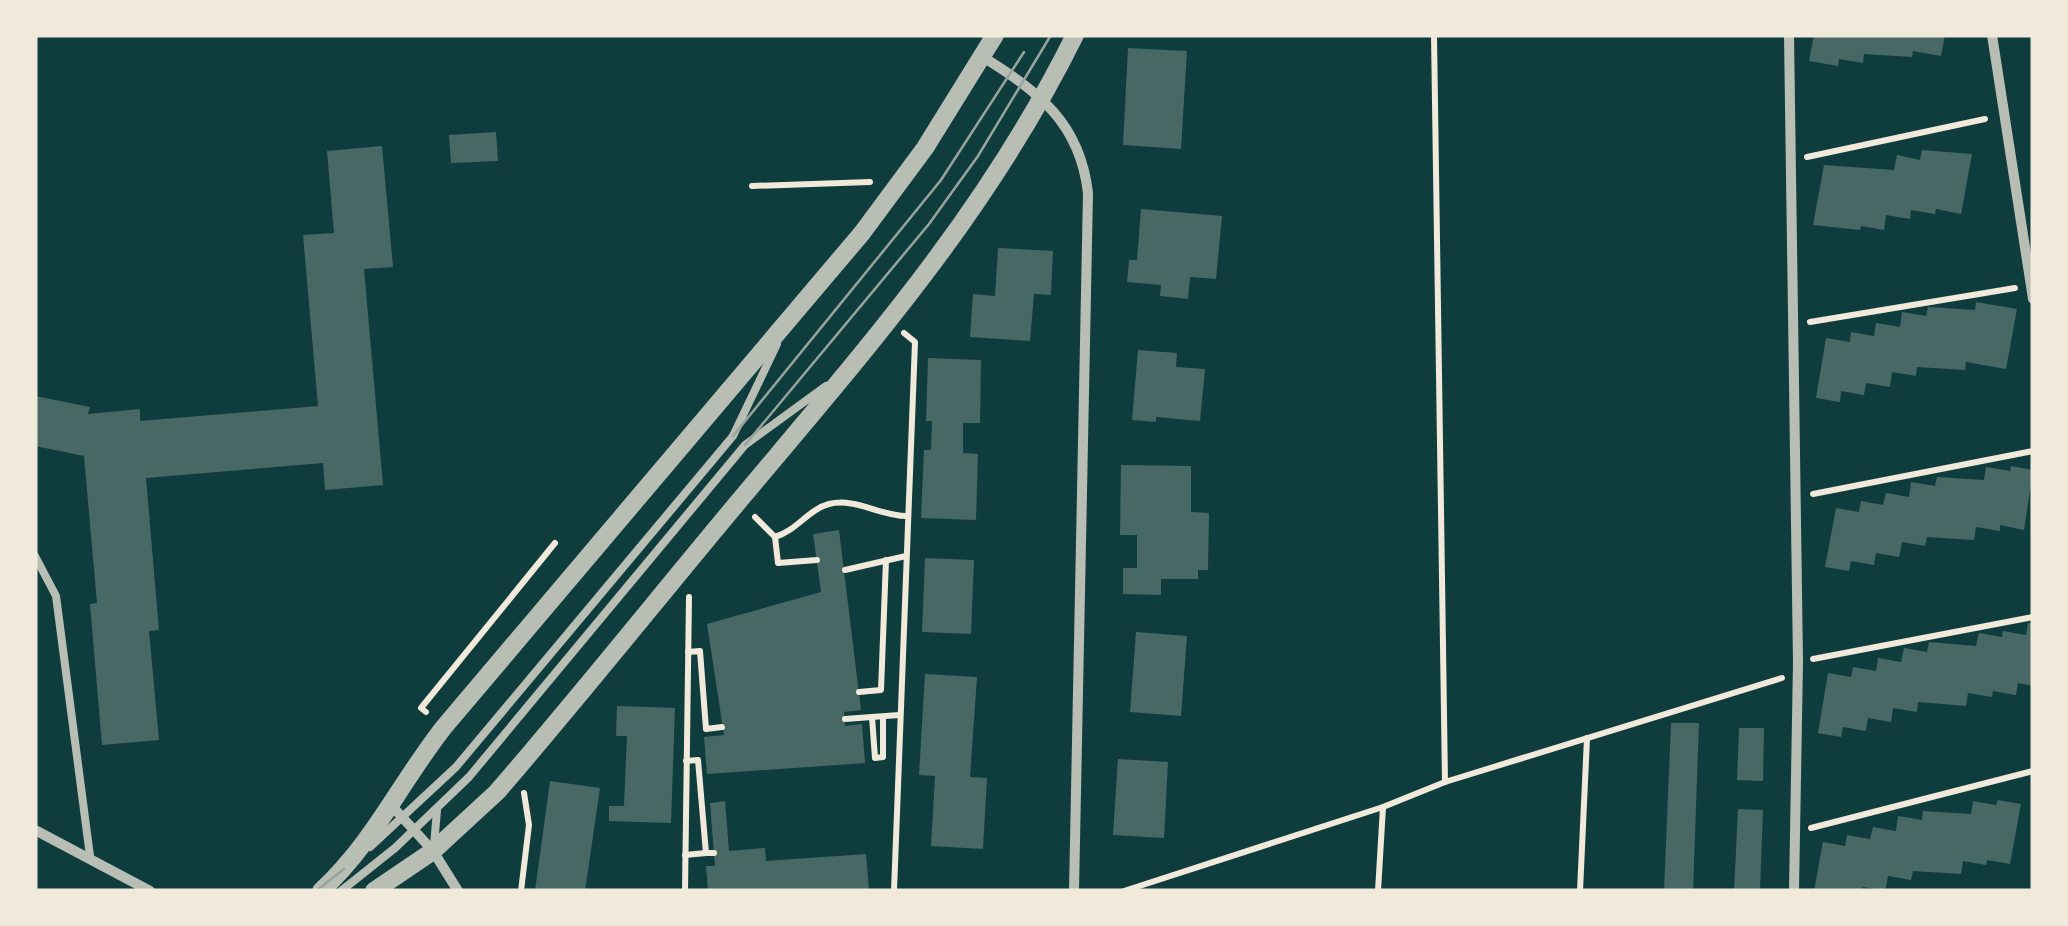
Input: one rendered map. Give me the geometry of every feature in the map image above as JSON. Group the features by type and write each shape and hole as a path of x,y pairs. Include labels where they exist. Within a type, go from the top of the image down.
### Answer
{"street":[{"path":"321,891 397,811 444,727 788,322 900,183 996,35"},
{"path":"374,891 433,852 508,779 889,322 977,205 1076,35"},
{"path":"1789,35 1798,667 1794,891"},
{"path":"1992,35 2033,300"},
{"path":"983,57 1042,97 1062,121 1078,150 1086,178 1089,208 1074,891"},
{"path":"397,811 433,852 458,891"},
{"path":"35,830 150,891"}],"lane":[{"path":"397,811 456,766 733,436 788,322"},
{"path":"341,891 437,810 476,768 745,446 850,369"},
{"path":"35,556 56,596 90,856"},
{"path":"433,852 437,810"}],"path":[{"path":"1434,35 1445,782"},
{"path":"1792,160 2006,114"},
{"path":"752,186 900,183"},
{"path":"1794,325 2030,285"},
{"path":"889,322 915,342 894,891"},
{"path":"1796,497 2033,452"},
{"path":"817,560 778,563 775,537 788,534 822,506 835,502 908,516"},
{"path":"421,708 555,543"},
{"path":"845,570 906,556"},
{"path":"859,692 881,690 886,560"},
{"path":"685,891 689,593"},
{"path":"1124,891 1798,667 2033,617"},
{"path":"688,652 700,651 706,728"},
{"path":"872,717 875,758 883,757 884,716"},
{"path":"845,719 899,716"},
{"path":"687,730 722,726"},
{"path":"1580,891 1587,738"},
{"path":"685,855 710,853 698,760 686,762"},
{"path":"1842,820 2033,772"},
{"path":"521,891 529,825 524,792"},
{"path":"1378,891 1383,806"}],"building":[{"path":"1814,35 1945,35 1941,56 1913,51 1912,57 1864,54 1863,63 1839,59 1838,66 1809,61"},
{"path":"1128,48 1187,51 1181,149 1123,145"},
{"path":"496,132 498,161 451,163 449,135"},
{"path":"382,146 393,267 364,269 383,485 325,490 323,463 146,478 159,630 149,631 159,740 102,745 90,604 97,603 84,456 35,446 35,396 90,407 88,414 140,409 140,421 318,406 303,235 334,233 327,151"},
{"path":"1922,150 1972,154 1961,214 1936,209 1935,214 1911,210 1910,219 1886,215 1884,230 1813,225 1824,165 1894,170 1897,155 1920,160"},
{"path":"1141,209 1222,216 1216,279 1190,277 1188,299 1160,296 1161,285 1127,282 1129,260 1137,260"},
{"path":"998,248 1053,251 1051,295 1034,294 1030,341 970,337 973,294 995,296"},
{"path":"1976,302 2017,309 2006,369 1966,362 1965,370 1917,367 1916,376 1892,372 1890,387 1866,383 1864,395 1841,391 1840,402 1816,398 1826,338 1850,342 1851,332 1874,336 1876,323 1900,327 1902,312 1926,316 1928,307 1975,310"},
{"path":"1138,350 1177,353 1176,367 1205,369 1200,421 1156,417 1156,422 1132,420"},
{"path":"928,358 981,360 980,423 963,423 963,453 978,454 976,520 921,518 924,450 931,450 932,421 926,421"},
{"path":"1121,465 1191,466 1191,512 1209,513 1208,570 1198,570 1198,579 1161,579 1161,595 1123,594 1123,568 1137,568 1137,535 1120,535"},
{"path":"2011,466 2033,470 2024,530 2000,525 2000,531 1976,527 1974,540 1927,537 1925,546 1902,542 1899,557 1876,553 1874,565 1851,561 1849,571 1825,567 1836,508 1859,512 1861,501 1883,505 1886,493 1909,497 1911,482 1935,486 1937,477 1984,480 1986,467 2010,471"},
{"path":"839,530 861,710 844,712 845,726 862,724 865,763 707,774 704,737 724,735 707,624 821,592 813,534"},
{"path":"925,558 974,560 971,634 922,632"},
{"path":"2028,623 2033,624 2033,686 2018,683 2016,695 1993,691 1992,697 1968,693 1966,706 1918,702 1917,712 1893,708 1891,722 1868,718 1866,731 1843,727 1841,737 1818,733 1828,673 1851,677 1853,667 1876,671 1878,658 1901,662 1904,648 1927,652 1929,642 1976,646 1979,633 2002,637 2003,631 2026,635"},
{"path":"1136,632 1187,636 1181,716 1130,712"},
{"path":"925,674 977,677 970,777 987,778 983,849 931,846 935,776 919,775"},
{"path":"617,706 675,708 671,823 609,821 609,806 624,806 627,736 616,736"},
{"path":"1671,723 1699,723 1693,891 1664,891"},
{"path":"1739,728 1764,728 1763,781 1737,780"},
{"path":"1118,759 1168,762 1164,838 1113,835"},
{"path":"550,781 600,788 585,891 535,891"},
{"path":"1998,800 2021,804 2010,864 1963,861 1961,874 1913,871 1911,880 1888,876 1885,891 1863,887 1862,891 1814,891 1823,842 1845,846 1847,835 1870,839 1873,827 1896,831 1898,816 1922,820 1923,811 1971,814 1973,801 1996,805"},
{"path":"725,801 729,851 765,848 766,861 866,854 869,891 708,891 706,866 715,866 710,803"},
{"path":"1738,809 1763,810 1760,891 1734,891"}],"tram line":[{"path":"745,445 929,224 978,156 1051,35"},
{"path":"733,436 941,180 1024,52"},
{"path":"316,891 344,869"}]}
